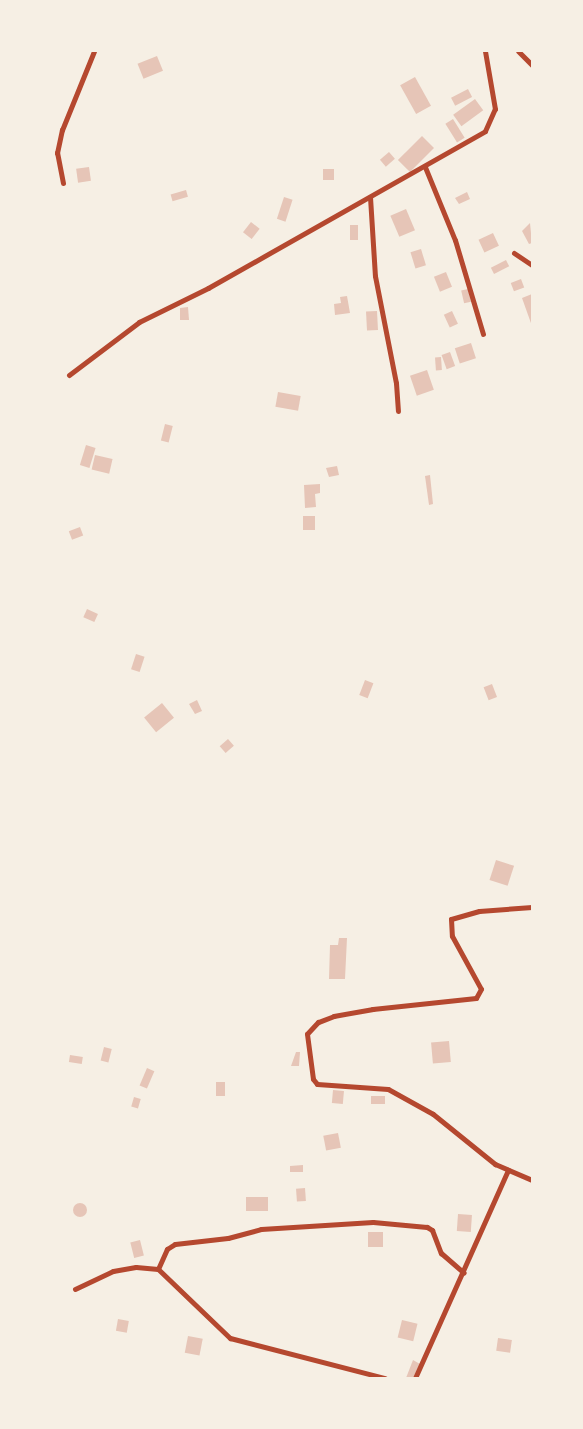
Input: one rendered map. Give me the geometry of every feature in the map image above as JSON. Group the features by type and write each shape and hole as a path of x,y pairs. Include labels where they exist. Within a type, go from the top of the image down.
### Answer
{"street":[{"path":"63,183 57,153 62,130 94,51"},
{"path":"69,375 139,323 208,288 485,131 495,109 485,51"},
{"path":"518,51 532,65"},
{"path":"425,167 455,240 483,334"},
{"path":"370,197 375,276 396,383 398,411"},
{"path":"514,253 532,265"},
{"path":"532,907 479,912 451,919 452,936 481,989 476,998 334,1016 318,1022 307,1034 313,1079 317,1084 388,1090 433,1114 479,1152 508,1170 532,1180"},
{"path":"415,1378 508,1170"},
{"path":"158,1269 167,1249 175,1244 228,1238 261,1229 373,1222 427,1227 432,1230 441,1253 464,1273"},
{"path":"75,1289 113,1272 136,1267 158,1269 230,1338 385,1378"}],"building":[{"path":"157,56 163,71 144,79 138,64"},
{"path":"415,77 431,106 416,114 400,85"},
{"path":"468,89 472,97 455,106 451,98"},
{"path":"475,99 483,110 461,126 453,115"},
{"path":"453,119 465,138 457,142 445,124"},
{"path":"422,136 434,148 410,172 398,160"},
{"path":"389,152 395,159 386,167 380,160"},
{"path":"89,167 91,181 78,183 76,169"},
{"path":"323,169 334,169 334,180 323,180"},
{"path":"186,190 188,197 173,201 171,194"},
{"path":"467,192 470,199 459,204 455,198"},
{"path":"284,197 293,200 285,222 277,219"},
{"path":"406,209 415,230 399,237 390,216"},
{"path":"251,222 260,229 252,239 243,232"},
{"path":"530,223 532,243 529,244 522,231"},
{"path":"350,225 358,225 358,240 350,240"},
{"path":"493,233 499,246 484,252 478,240"},
{"path":"421,249 426,265 415,268 410,252"},
{"path":"506,260 509,266 494,274 491,268"},
{"path":"446,272 452,287 440,292 434,277"},
{"path":"521,279 524,287 514,291 511,283"},
{"path":"468,289 471,302 464,303 461,291"},
{"path":"532,294 532,326 522,298"},
{"path":"347,296 350,313 335,315 334,304 341,303 340,297"},
{"path":"188,307 189,320 180,320 180,308"},
{"path":"377,311 378,330 367,331 366,312"},
{"path":"452,311 458,324 450,327 444,315"},
{"path":"471,343 476,358 460,363 455,348"},
{"path":"450,352 455,366 447,369 442,355"},
{"path":"435,357 441,357 442,370 436,370"},
{"path":"427,370 434,390 417,396 410,376"},
{"path":"278,392 301,396 298,411 275,407"},
{"path":"165,424 173,426 169,442 161,440"},
{"path":"86,445 96,448 89,468 80,465"},
{"path":"95,455 113,459 109,474 92,470"},
{"path":"337,466 339,475 329,477 326,468"},
{"path":"430,475 433,504 429,505 425,476"},
{"path":"320,484 320,493 315,494 316,507 305,508 304,485"},
{"path":"303,516 315,516 315,530 303,530"},
{"path":"80,527 83,535 72,540 69,531"},
{"path":"87,609 98,614 94,622 83,617"},
{"path":"136,654 145,657 140,672 131,669"},
{"path":"365,680 373,683 368,698 359,695"},
{"path":"492,684 497,697 489,700 484,687"},
{"path":"197,700 202,711 195,714 189,704"},
{"path":"162,703 174,718 156,732 144,717"},
{"path":"228,739 234,746 226,753 220,746"},
{"path":"496,860 514,866 508,886 490,880"},
{"path":"339,938 347,938 345,979 329,979 330,945 338,945"},
{"path":"449,1041 451,1062 433,1063 431,1043"},
{"path":"104,1047 112,1049 108,1063 101,1061"},
{"path":"296,1052 300,1052 299,1066 291,1066"},
{"path":"70,1055 83,1057 82,1064 69,1062"},
{"path":"147,1068 154,1071 147,1089 140,1085"},
{"path":"216,1082 225,1082 225,1096 216,1096"},
{"path":"333,1090 344,1091 343,1104 332,1103"},
{"path":"371,1096 385,1096 385,1104 371,1104"},
{"path":"134,1097 141,1099 138,1109 131,1107"},
{"path":"338,1133 341,1148 326,1151 323,1136"},
{"path":"303,1165 303,1172 290,1172 290,1166"},
{"path":"305,1188 306,1201 297,1202 296,1189"},
{"path":"246,1197 268,1197 268,1211 246,1211"},
{"path":"77,1203 83,1203 87,1210 83,1217 77,1217 73,1213 73,1207"},
{"path":"458,1214 472,1215 471,1232 457,1231"},
{"path":"368,1232 383,1232 383,1247 368,1247"},
{"path":"140,1240 144,1256 134,1258 130,1242"},
{"path":"118,1319 129,1321 127,1333 116,1331"},
{"path":"402,1320 418,1324 413,1341 398,1337"},
{"path":"188,1336 203,1339 199,1356 185,1353"},
{"path":"498,1338 512,1340 510,1353 496,1351"},
{"path":"413,1360 420,1364 413,1378 406,1378"}]}
